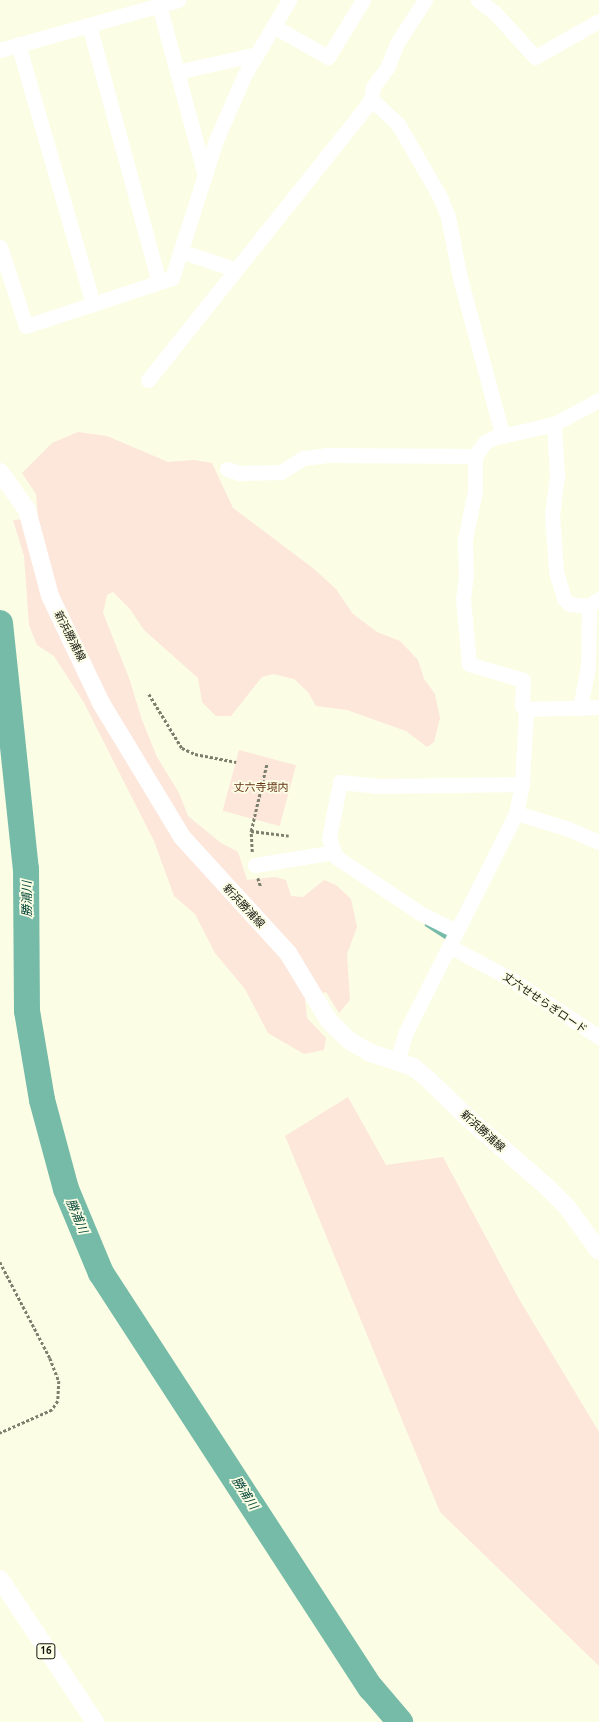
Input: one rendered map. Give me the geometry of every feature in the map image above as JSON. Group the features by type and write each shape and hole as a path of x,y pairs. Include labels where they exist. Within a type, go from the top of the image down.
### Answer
{"main road":[{"name":"新浜勝浦線","path":"0,472 27,510 50,596 101,703 167,816 195,852 288,953 329,1021 350,1042 371,1053 413,1067 430,1081 468,1120 548,1188 567,1207 599,1252"},
{"name":"16","path":"0,1579 95,1722"}],"street":[{"path":"0,50 178,0"},
{"path":"0,247 26,326 172,278 216,140 257,54 289,0"},
{"path":"273,26 328,57 363,0"},
{"path":"148,380 234,269 254,250 371,99 373,87 387,68 397,43 425,0"},
{"path":"478,0 495,13 535,57 599,21"},
{"path":"159,5 205,176"},
{"path":"89,25 159,282"},
{"path":"18,44 93,304"},
{"path":"177,72 257,54"},
{"path":"371,99 398,124 440,197 448,217 460,278 502,434"},
{"path":"180,252 234,269"},
{"path":"599,400 554,424 502,434 485,442 475,456 475,491 465,539 466,575 463,599 469,664 523,680 522,706 526,709 599,707"},
{"path":"554,424 557,475 552,513 556,572 564,599 570,604 594,603 588,666 580,708"},
{"path":"227,469 239,473 281,472 303,458 326,455 475,456"},
{"path":"397,1061 406,1032 516,813 522,784 526,709"},
{"path":"456,930 420,913 336,857 332,845 340,782 376,786 522,784"},
{"path":"516,813 566,828 599,842"},
{"path":"255,865 332,845"},
{"name":"丈六せせらぎロード","path":"449,946 511,979 599,1038"}],"path":[{"path":"149,694 182,748 195,754 236,762"},
{"path":"255,865 250,843 251,831 267,763"},
{"path":"251,831 289,836"},
{"path":"0,1262 50,1358 59,1381 58,1401 52,1410 0,1433"}],"green space":[{"path":"78,432 107,436 168,462 194,460 212,463 233,508 314,569 336,589 353,614 377,632 400,641 418,660 424,679 435,694 440,718 434,742 427,747 406,731 347,710 316,706 308,692 294,679 273,674 262,677 231,716 216,716 202,702 198,678 144,630 130,609 113,592 107,595 103,613 129,678 142,720 157,757 179,793 188,816 221,843 238,852 247,880 275,877 286,880 291,896 303,897 324,880 336,885 351,899 357,927 347,954 350,1000 339,1013 326,992 305,998 307,1018 326,1038 324,1050 304,1054 268,1033 245,989 215,953 195,914 174,896 154,841 83,701 54,656 37,645 29,625 24,556 13,520 38,518 36,494 22,473 52,443"},
{"name":"丈六寺境内","path":"239,750 296,765 280,826 223,811"},
{"path":"348,1097 386,1165 443,1157 519,1299 599,1432 599,1666 440,1512 285,1136"}],"waterway":[{"name":"勝浦川","path":"0,623 26,869 27,1011 42,1100 66,1189 101,1273 371,1688 400,1722"},
{"path":"427,924 450,939"}]}
